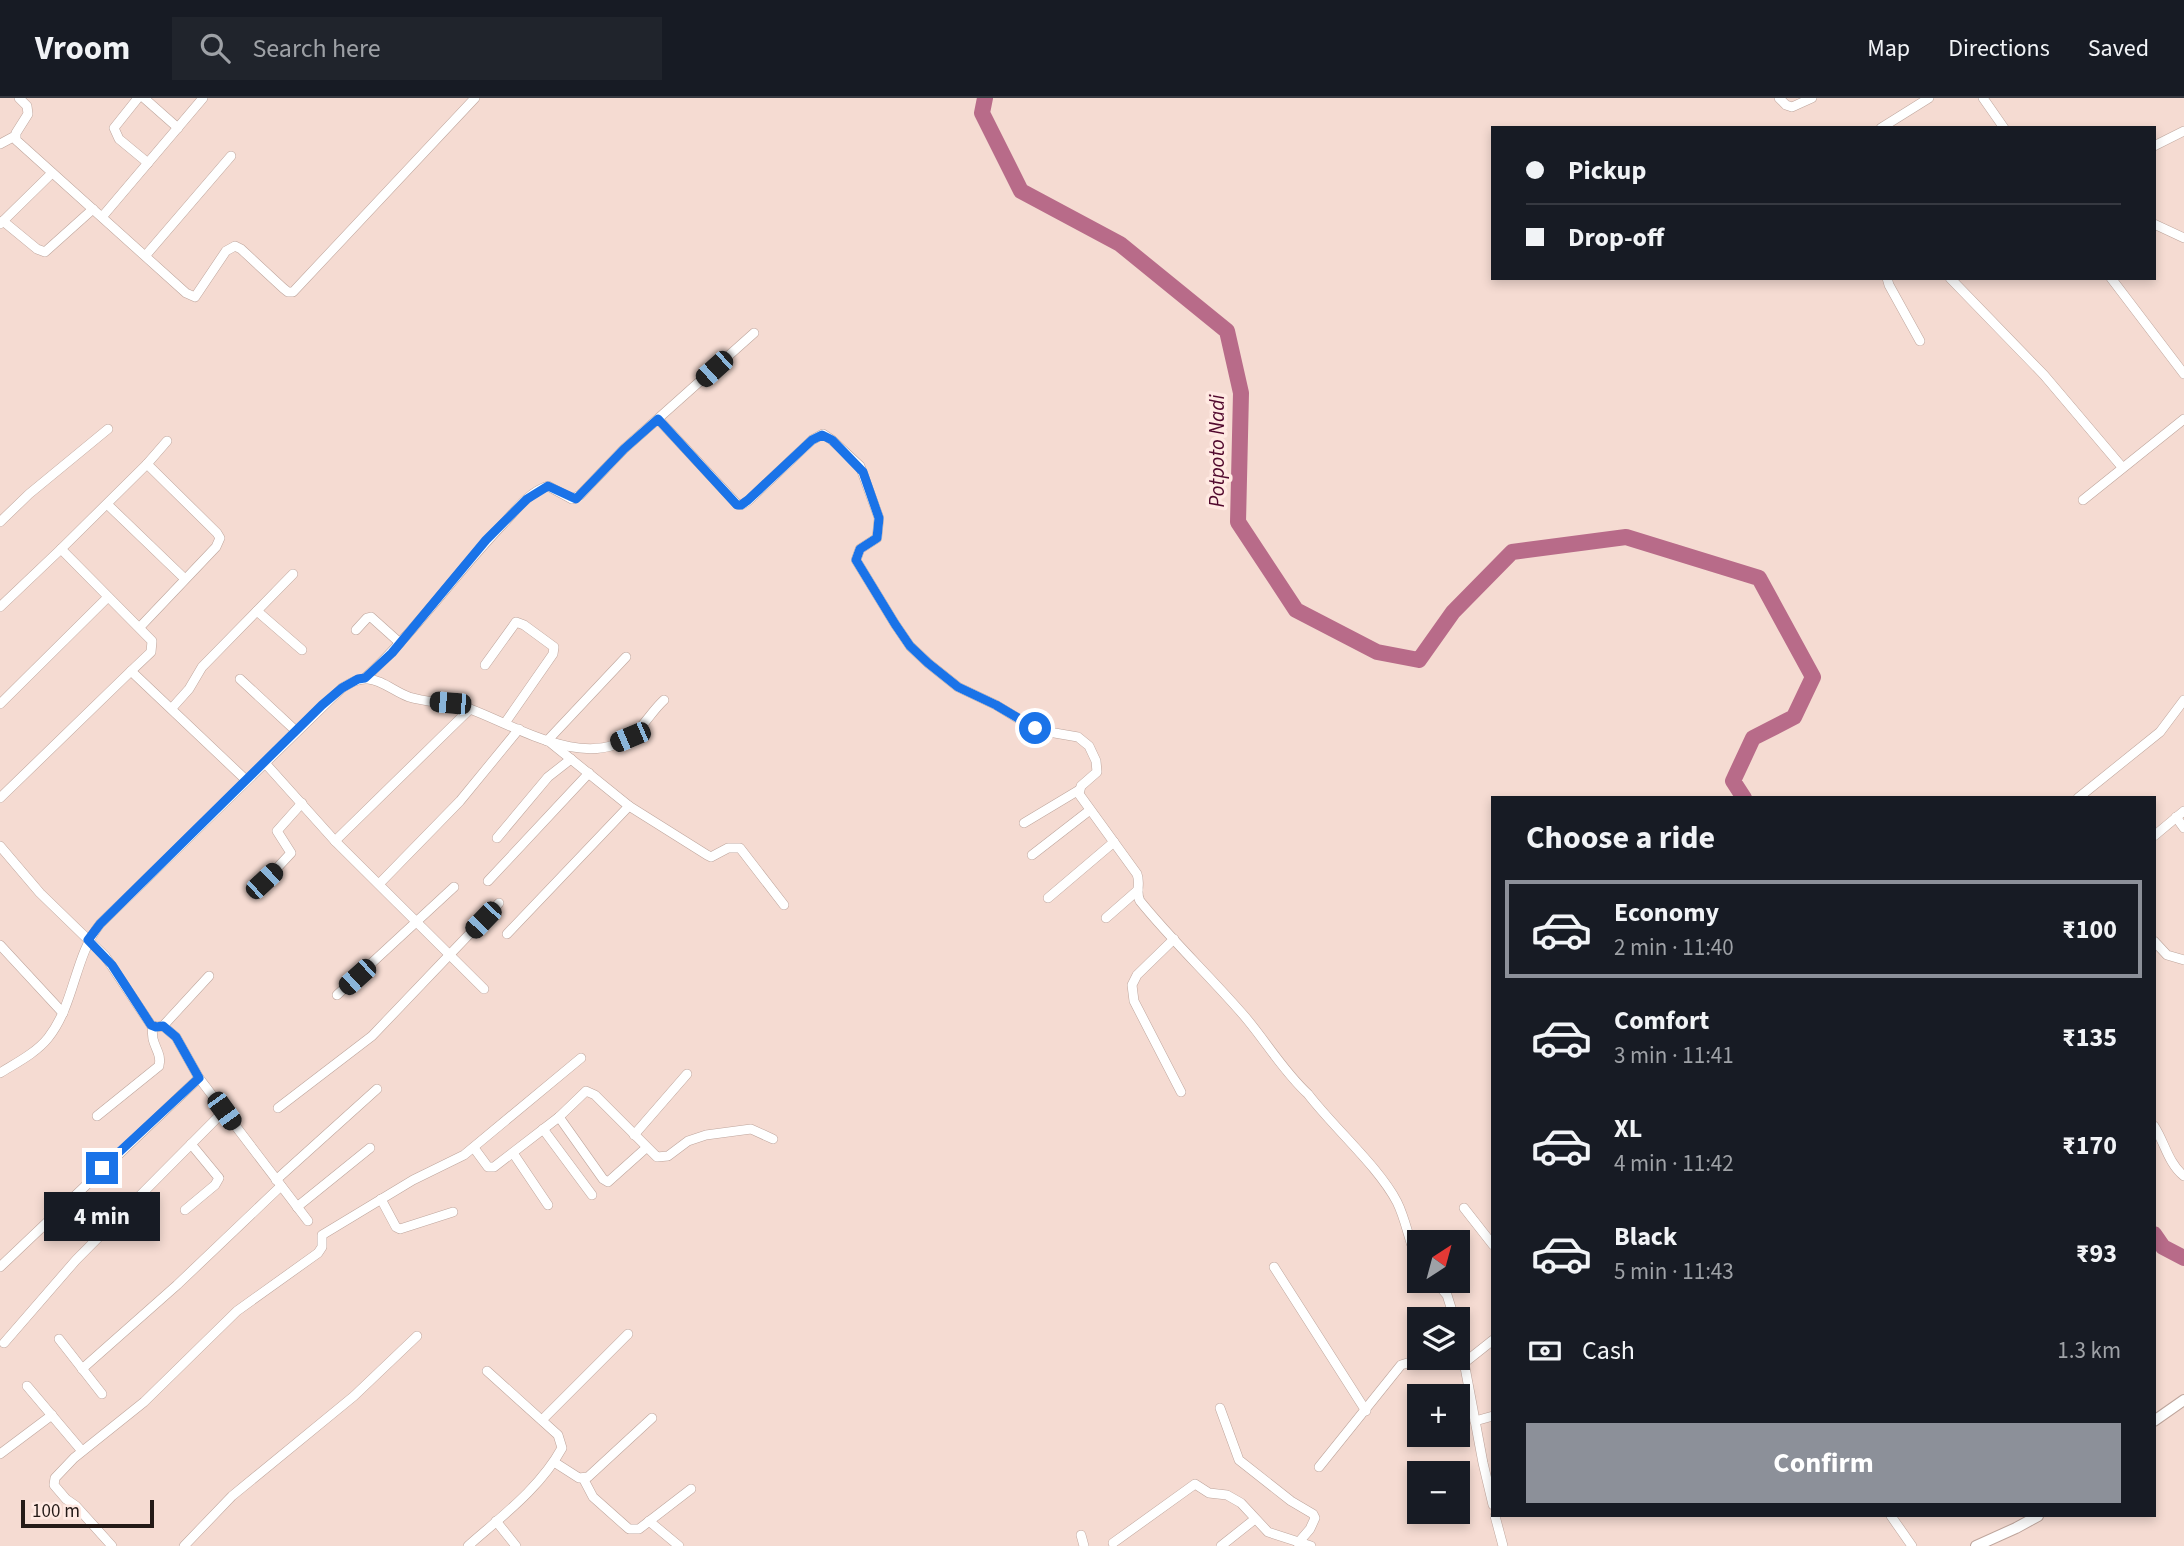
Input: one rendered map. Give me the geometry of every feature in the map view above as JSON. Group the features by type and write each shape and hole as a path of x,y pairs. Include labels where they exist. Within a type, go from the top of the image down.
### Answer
{"main road":[{"path":"2156,1421 2184,1400"},
{"path":"1976,1546 2036,1517"}],"street":[{"path":"0,144 15,136 28,114 27,106 19,98"},
{"path":"138,98 114,128 119,139 148,163"},
{"path":"144,98 178,128"},
{"path":"102,217 204,98"},
{"path":"15,136 20,144 186,293 195,296 226,251 235,246 288,292 293,292 475,98"},
{"path":"1779,98 1792,107 1812,98"},
{"path":"1884,126 1928,98"},
{"path":"1983,98 2000,126"},
{"path":"2156,145 2184,131"},
{"path":"146,255 231,156"},
{"path":"52,173 1,223 45,252 93,209"},
{"path":"2156,225 2184,238"},
{"path":"1888,280 1920,341"},
{"path":"1952,280 2044,375 2122,467"},
{"path":"2113,280 2184,374"},
{"path":"365,678 401,643 486,540 511,514 544,487 552,486 576,499 624,449 754,333"},
{"path":"658,419 737,505 748,500 812,440 822,435 832,440 863,472 879,518 877,538 860,549 856,560 910,646 958,687 1035,728 1073,735 1084,741 1096,761 1094,776 1079,790 1024,823"},
{"path":"2083,500 2184,419"},
{"path":"0,522 29,494 108,429"},
{"path":"0,607 147,464 167,441"},
{"path":"140,627 216,547 220,538 147,464"},
{"path":"107,503 186,579"},
{"path":"0,799 151,652 153,645 140,627 61,549"},
{"path":"172,708 188,690 202,667 293,574"},
{"path":"0,704 108,597"},
{"path":"257,611 302,650"},
{"path":"356,630 371,617 401,643"},
{"path":"485,665 516,622 554,648 553,654 505,723"},
{"path":"549,742 626,656"},
{"path":"131,671 246,780"},
{"path":"240,679 296,731"},
{"path":"0,1073 38,1048 56,1027 88,940 100,924 296,731 342,688 358,679 374,680 424,701 450,703 470,709 549,742 592,749 612,744 637,732 651,712 664,700"},
{"path":"2080,796 2181,713 2184,700"},
{"path":"335,841 470,709"},
{"path":"380,883 460,801 519,729"},
{"path":"549,742 629,806 706,855 711,857 728,848 740,848 784,905"},
{"path":"497,838 548,776 571,759"},
{"path":"265,762 335,841 484,989"},
{"path":"488,881 589,774"},
{"path":"1079,790 1090,810 1137,874 1140,880 1140,901 1244,1016 1291,1077 1390,1190 1407,1231"},
{"path":"264,881 291,853 277,831 302,803"},
{"path":"508,934 629,806"},
{"path":"1032,855 1090,810"},
{"path":"2156,834 2180,814 2184,828"},
{"path":"1048,898 1114,842"},
{"path":"0,846 40,893 112,965 158,1026 176,1037 199,1078 308,1221"},
{"path":"337,995 454,887"},
{"path":"1106,918 1138,890"},
{"path":"278,1108 362,1045 499,904"},
{"path":"1174,939 1137,975 1132,991 1181,1092"},
{"path":"2156,943 2167,956 2184,960"},
{"path":"0,945 63,1013"},
{"path":"97,1116 159,1066 160,1058 151,1039 158,1026 209,976"},
{"path":"111,1546 76,1506 63,1497 54,1485 55,1478 82,1451 144,1402 237,1311 318,1253 322,1247 322,1236 381,1199 474,1148 581,1058"},
{"path":"634,1135 687,1074"},
{"path":"0,1267 199,1078"},
{"path":"82,1369 177,1285 278,1183 377,1089"},
{"path":"474,1148 491,1167 559,1116 582,1093 590,1091 652,1154 662,1158 697,1137 751,1129 773,1139"},
{"path":"4,1343 76,1260 224,1111"},
{"path":"559,1116 603,1179 608,1182 646,1148"},
{"path":"543,1129 592,1195"},
{"path":"2156,1129 2170,1160 2184,1176"},
{"path":"185,1210 215,1185 219,1178 191,1144"},
{"path":"297,1207 370,1148"},
{"path":"513,1153 548,1205"},
{"path":"381,1199 396,1227 400,1229 453,1212"},
{"path":"1464,1208 1491,1242"},
{"path":"1274,1267 1366,1411"},
{"path":"542,1420 628,1334"},
{"path":"184,1546 232,1496 354,1396 417,1336"},
{"path":"59,1339 102,1394"},
{"path":"1470,1358 1491,1342"},
{"path":"1319,1467 1366,1411 1385,1382 1401,1365 1407,1363"},
{"path":"1465,1370 1491,1496"},
{"path":"468,1546 531,1489 554,1462 562,1444 542,1420 487,1371"},
{"path":"27,1386 82,1451"},
{"path":"1113,1543 1195,1484 1209,1493 1235,1499 1268,1532 1304,1545 1315,1518 1239,1460 1220,1408"},
{"path":"0,1454 52,1415"},
{"path":"1475,1421 1491,1417"},
{"path":"583,1478 593,1474 652,1418"},
{"path":"554,1462 583,1478 593,1497 629,1528 639,1529 691,1489"},
{"path":"1495,1517 1503,1546"},
{"path":"1892,1517 1912,1546"},
{"path":"1221,1546 1255,1519"},
{"path":"496,1521 516,1546"},
{"path":"649,1521 679,1546"},
{"path":"1081,1535 1084,1546"}],"waterway":[{"name":"Potpoto Nadi","path":"985,98 982,113 1021,191 1120,244 1227,331 1241,393 1238,522 1296,610 1377,652 1419,660 1453,612 1512,552 1626,537 1759,578 1813,677 1794,717 1753,738 1733,781 1743,796"},
{"name":"Potpoto Nadi","path":"2156,1237 2163,1247 2184,1258"}],"route":[{"path":"102,1168 199,1078 176,1037 163,1026 151,1025 112,965 88,940 100,924 322,705 342,688 365,678 392,653 486,540 527,499 544,487 552,486 576,499 624,449 658,419 737,505 748,500 812,440 822,435 832,440 860,466 879,518 877,538 860,549 856,555 857,565 910,646 958,687 1035,728"}]}
